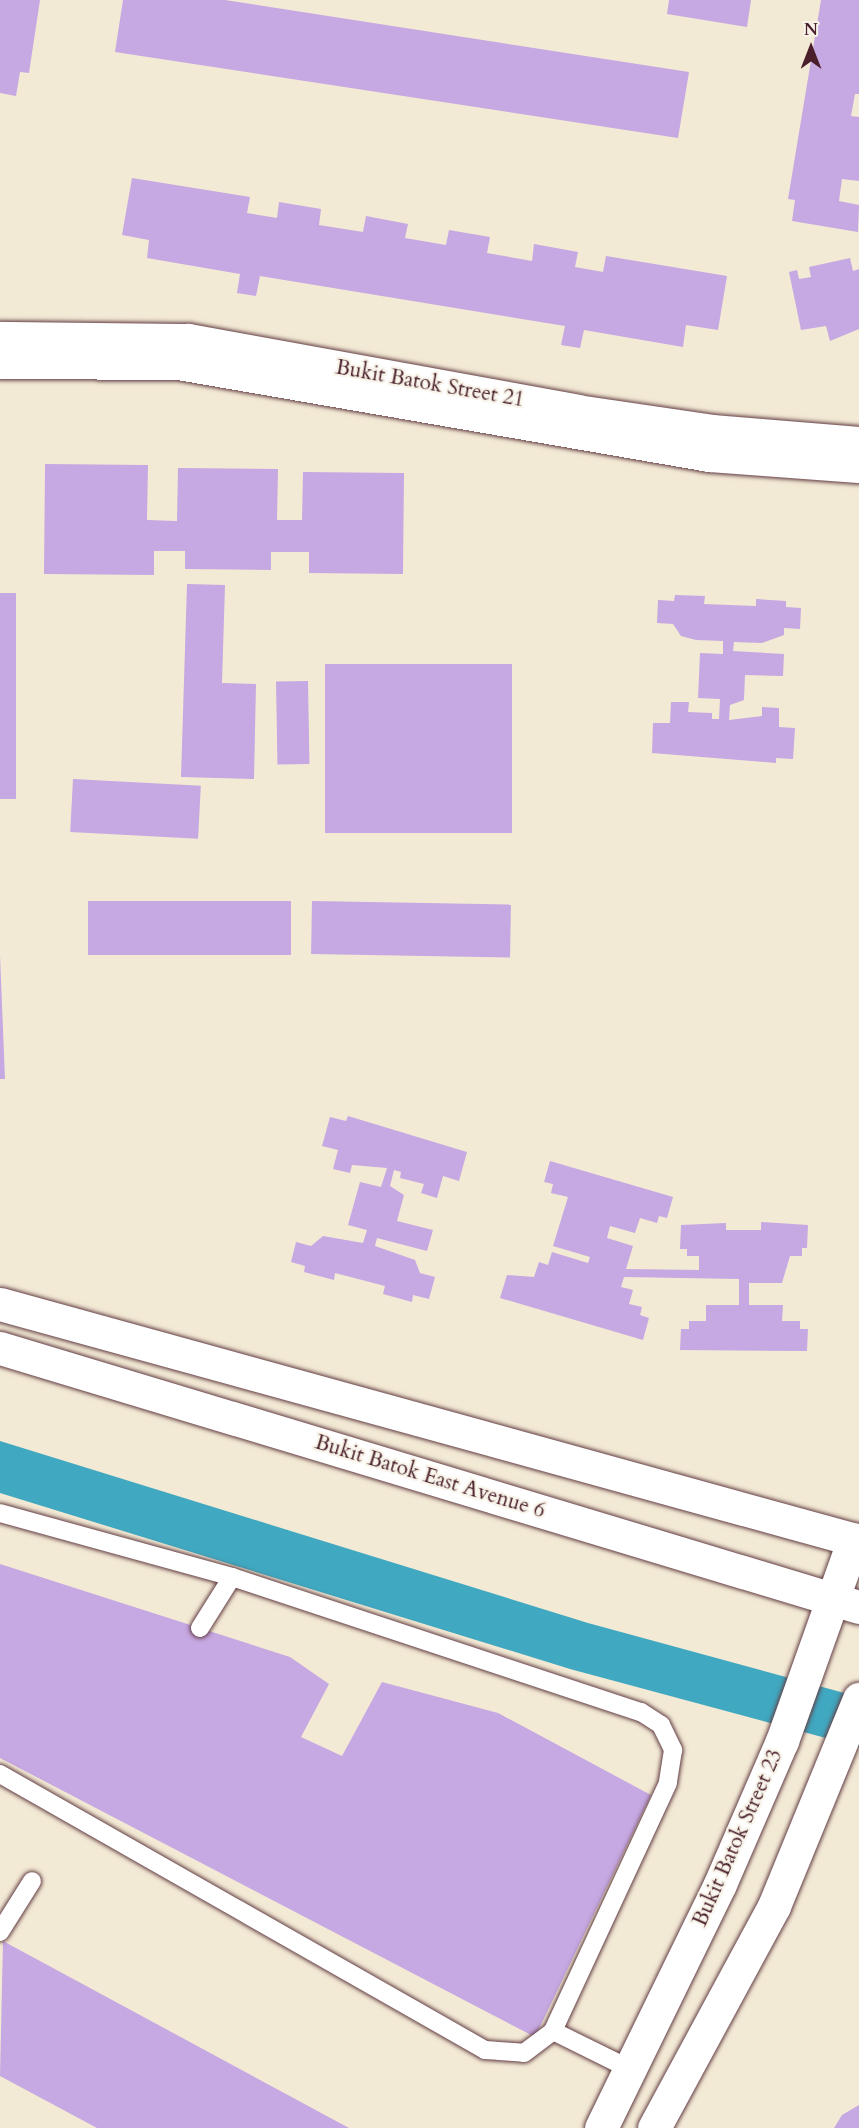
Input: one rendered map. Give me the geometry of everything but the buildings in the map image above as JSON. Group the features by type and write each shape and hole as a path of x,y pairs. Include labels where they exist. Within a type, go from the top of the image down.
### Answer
{"street":[{"name":"Bukit Batok Street 21","path":"0,338 188,340 598,414 712,431 859,443"},
{"name":"Bukit Batok Street 21","path":"0,362 178,363 675,450 859,466"},
{"path":"0,1304 856,1540"},
{"name":"Bukit Batok East Avenue 6","path":"0,1348 847,1603"},
{"name":"Bukit Batok Street 23","path":"601,2128 720,1884 782,1741 806,1676 847,1603 856,1540"},
{"path":"654,2128 774,1906 837,1758 859,1699"}],"lane":[{"path":"0,1513 232,1576 641,1712 661,1725 673,1750 668,1783 553,2031 524,2053 485,2050 0,1774"},
{"path":"200,1628 232,1576"},
{"path":"0,1932 32,1881"},
{"path":"553,2031 630,2069"}],"water":[{"path":"0,1441 588,1623 859,1697 859,1747 570,1669 0,1493"}]}
